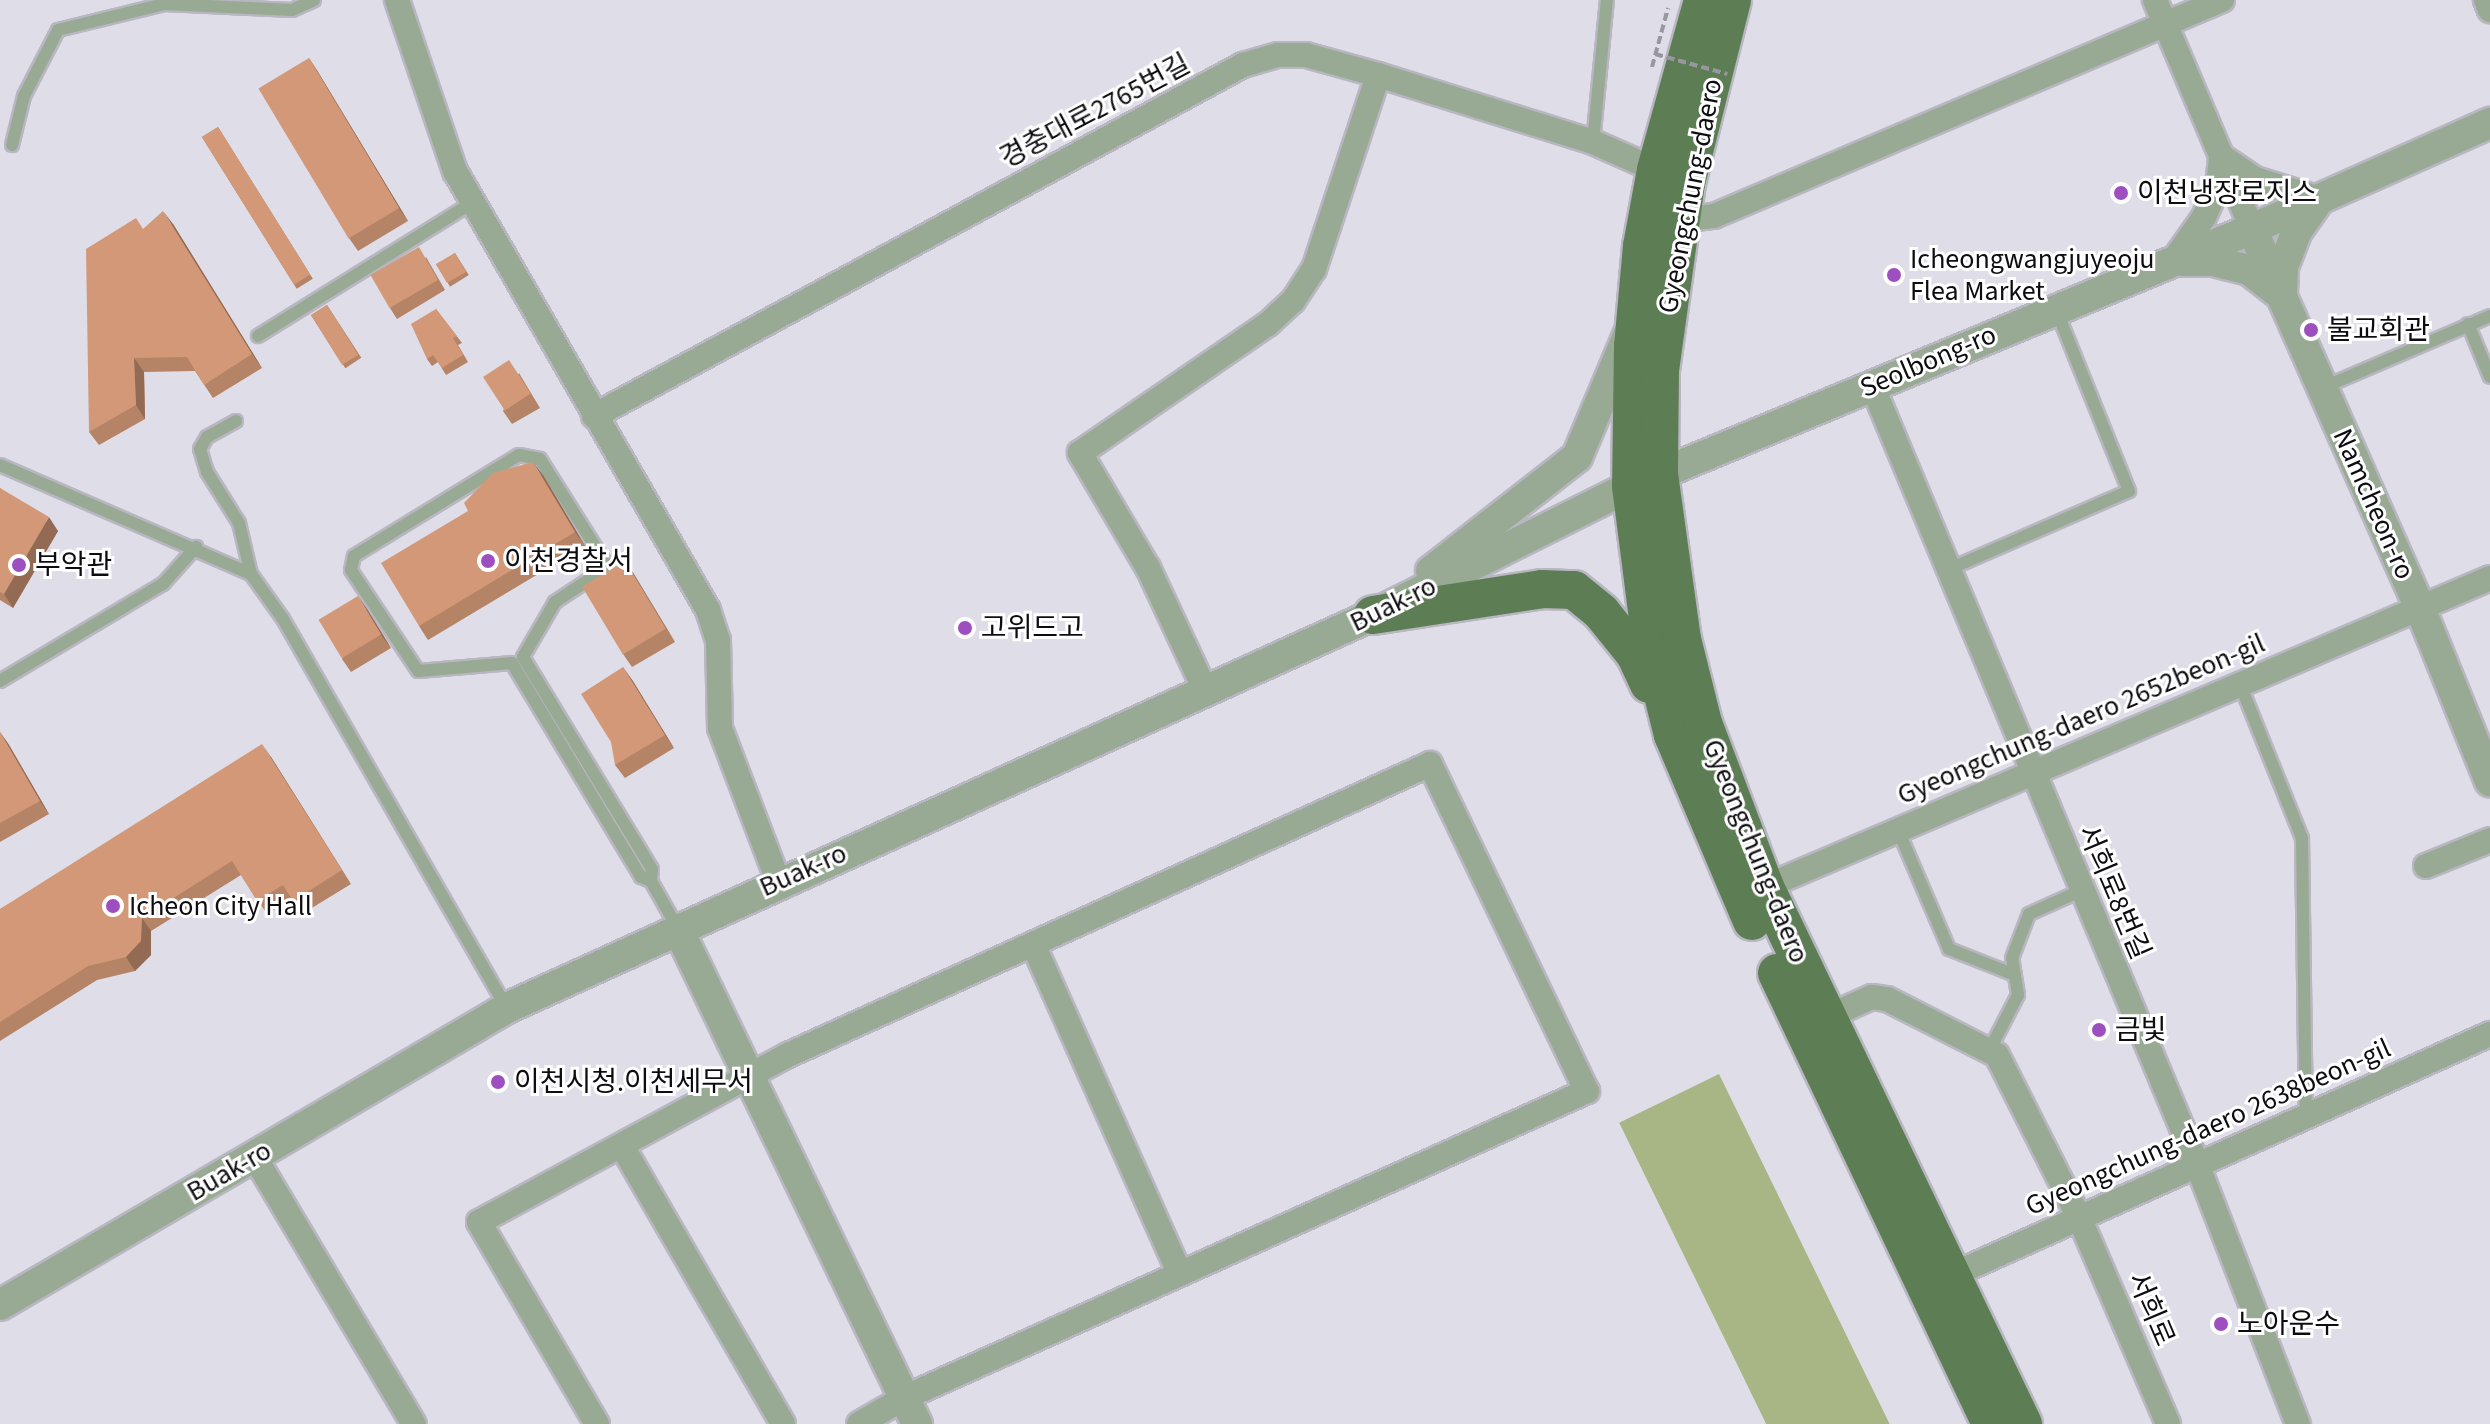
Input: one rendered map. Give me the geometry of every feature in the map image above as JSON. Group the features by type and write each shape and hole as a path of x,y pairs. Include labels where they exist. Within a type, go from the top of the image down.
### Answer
{"main road":[{"name":"Gyeongchung-daero","path":"1703,0 1656,170 1636,316 1652,651 1673,735 1741,897 1991,1424"},
{"name":"Gyeongchung-daero","path":"1732,0 1680,220 1645,480 1682,639 1729,799 1765,887 2023,1424"},
{"path":"1373,615 1542,589 1574,590 1601,612 1635,654 1673,735"}],"street":[{"path":"397,0 421,61 439,133 473,202 708,610 718,640 720,728 778,881"},
{"path":"2155,0 2252,229"},
{"path":"1680,220 1714,216 2222,0"},
{"path":"2486,0 2490,10"},
{"name":"경충대로2765번길","path":"594,416 1243,65 1278,55 1306,55 1378,75 1593,142 1656,170"},
{"path":"1205,690 1148,568 1080,453 1268,324 1293,301 1314,269 1378,75"},
{"name":"Seolbong-ro","path":"1645,480 2055,306 2252,229 2490,123"},
{"path":"2221,156 2255,179 2320,199 2297,231 2283,267 2282,296"},
{"path":"2173,261 2204,217 2218,186 2221,156"},
{"name":"Namcheon-ro","path":"2252,229 2420,608 2490,781"},
{"path":"2173,261 2213,261 2249,270 2282,296"},
{"path":"1373,615 1577,457 1636,316"},
{"name":"서희로8번길","path":"1872,385 2030,773 2197,1164 2298,1424"},
{"name":"Buak-ro","path":"0,1305 507,1008 778,881 1373,615 1645,480"},
{"name":"Gyeongchung-daero 2652beon-gil","path":"1765,887 2490,578"},
{"path":"597,1424 479,1222 788,1055 1430,764 1587,1091 1180,1274 911,1411 859,1424"},
{"path":"2426,866 2490,840"},
{"path":"678,929 911,1411"},
{"path":"1033,944 1180,1274"},
{"path":"1827,1017 1872,997 1887,999 1990,1049"},
{"name":"Gyeongchung-daero 2638beon-gil","path":"1950,1276 2306,1113 2490,1034"},
{"name":"서희로","path":"1990,1049 2003,1063 2079,1217 2168,1424"},
{"path":"622,1146 783,1424"},
{"path":"254,1156 406,1422"}],"lane":[{"path":"12,145 24,96 58,30 132,6 165,4 292,10 314,0"},
{"path":"1593,142 1607,0"},
{"path":"258,336 473,202"},
{"path":"1946,570 2129,491 2055,306"},
{"path":"2322,388 2490,316"},
{"path":"2468,324 2490,377"},
{"path":"236,421 207,437 200,449 207,472 239,523 251,574 283,619 507,1008"},
{"path":"651,881 641,877 512,663 418,671 351,570 354,556 519,455 540,459 608,567 555,602 523,657 652,869 651,881 678,929"},
{"path":"0,465 196,547 251,574"},
{"path":"0,681 163,584 196,547"},
{"path":"2240,684 2302,838 2306,1113"},
{"path":"1898,830 1949,949 2015,975"},
{"path":"1990,1049 2018,995 2013,952 2029,914 2080,891"}],"path":[{"path":"1655,54 1727,74"}],"green space":[{"path":"1719,1074 1890,1424 1766,1424 1619,1123"}],"building":[{"path":"309,58 399,208 349,238 258,88"},
{"path":"218,127 310,275 294,285 202,137"},
{"path":"163,211 252,354 204,385 187,357 134,358 136,405 89,432 86,249 136,218 143,229"},
{"path":"419,247 438,280 390,308 371,275"},
{"path":"455,253 466,272 447,283 436,264"},
{"path":"327,305 358,355 342,365 311,315"},
{"path":"436,309 457,336 453,338 463,355 442,368 433,355 427,359 411,324"},
{"path":"509,360 531,394 505,410 483,377"},
{"name":"이천경찰서","path":"533,462 575,532 419,626 381,563 468,511 464,503 493,473"},
{"name":"부악관","path":"0,488 49,517 4,594 0,592"},
{"path":"625,561 666,629 623,654 582,587"},
{"path":"358,596 381,635 342,658 319,620"},
{"path":"623,667 665,735 615,765 611,742 581,694"},
{"path":"0,732 40,801 0,823"},
{"name":"Icheon City Hall","path":"262,744 342,870 293,901 283,885 257,901 232,861 142,918 141,941 126,957 88,966 0,1022 0,909"}],"place":[{"name":"이천냉장로지스","path":"2121,193"},
{"name":"Icheongwangjuyeoju Flea Market","path":"1894,275"},
{"name":"불교회관","path":"2311,330"},
{"name":"이천경찰서","path":"488,561"},
{"name":"부악관","path":"19,565"},
{"name":"고위드고","path":"965,628"},
{"name":"Icheon City Hall","path":"113,906"},
{"name":"금빛","path":"2099,1030"},
{"name":"이천시청.이천세무서","path":"498,1082"},
{"name":"노아운수","path":"2221,1324"}]}
